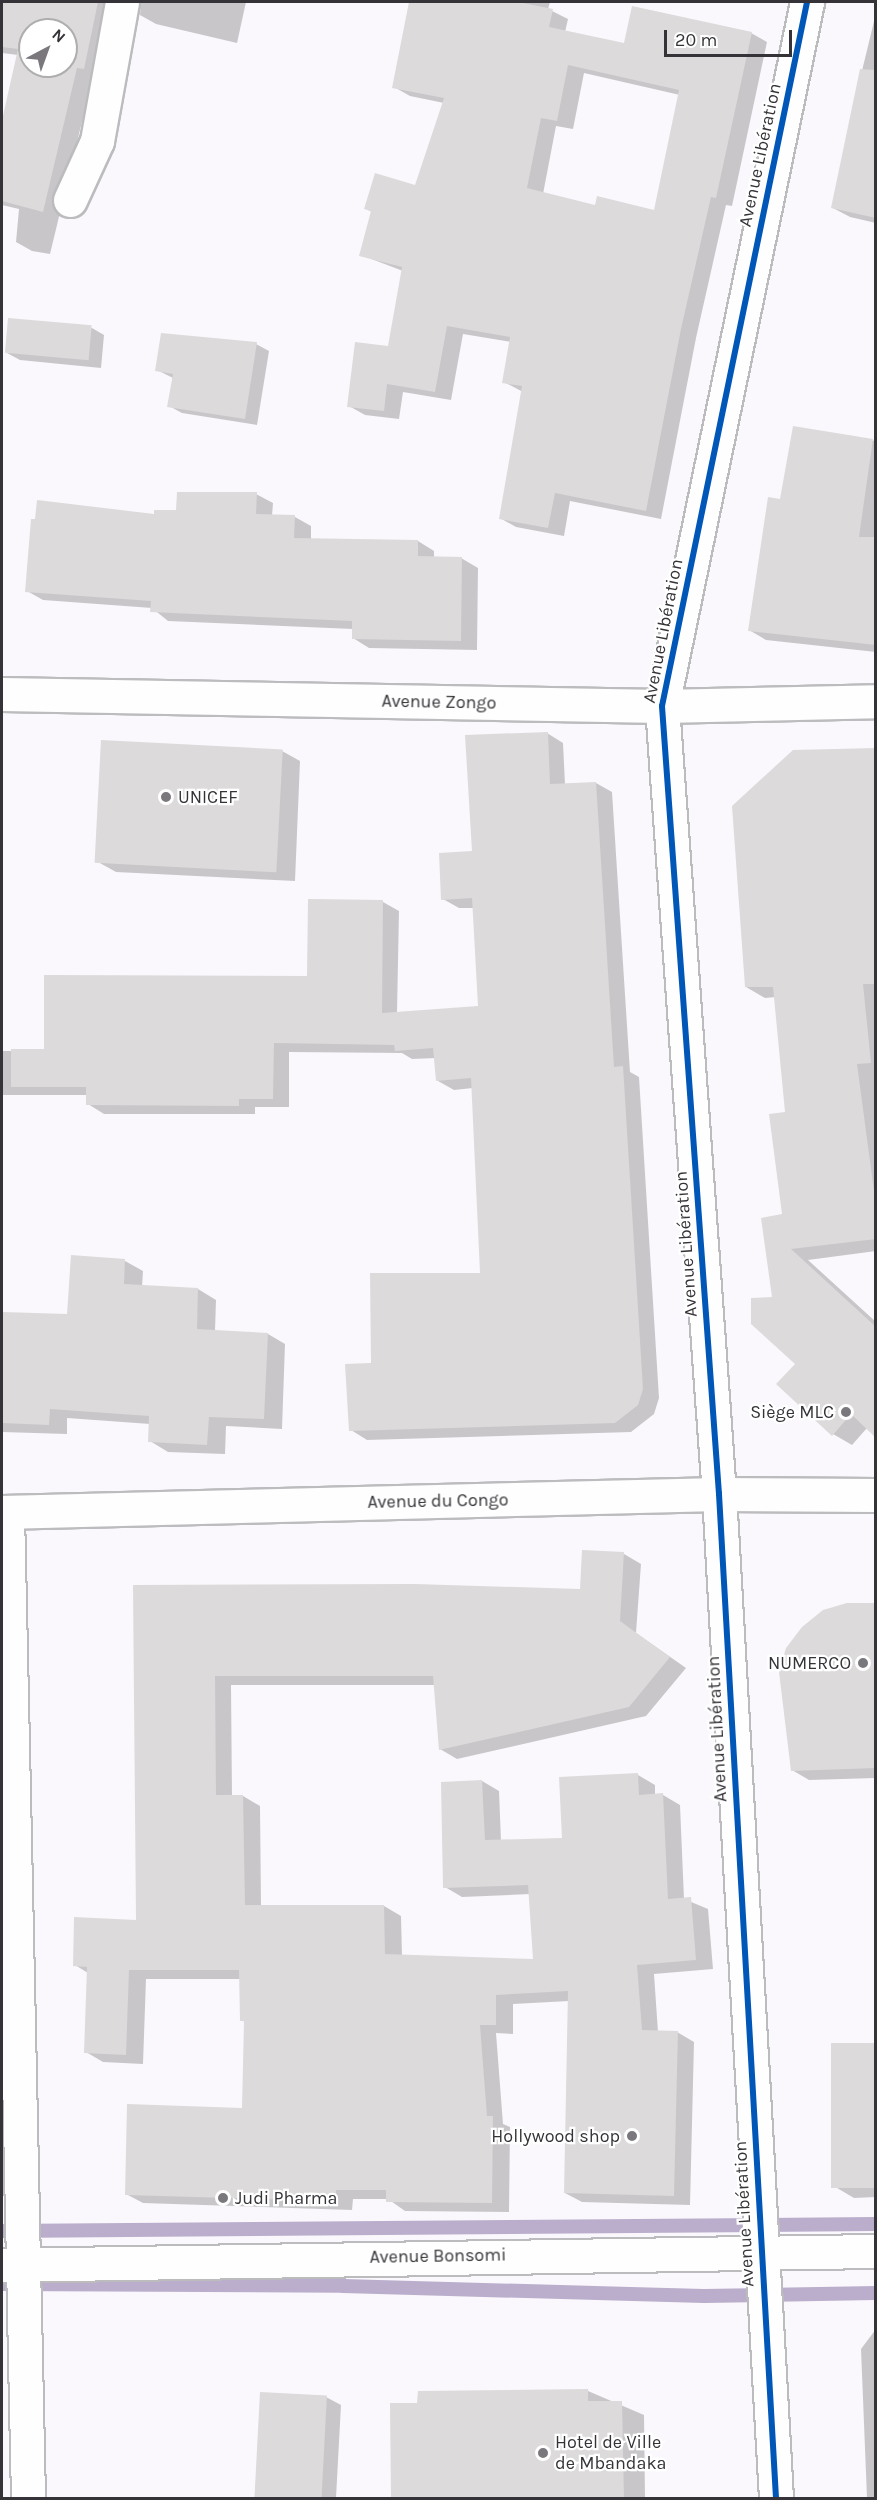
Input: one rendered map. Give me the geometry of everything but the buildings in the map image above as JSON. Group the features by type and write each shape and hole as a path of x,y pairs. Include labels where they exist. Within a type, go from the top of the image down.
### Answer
{"street":[{"path":"70,200 97,141 122,2"},
{"name":"Avenue Libération","path":"776,2499 719,1494 662,706 807,2"},
{"name":"Avenue Zongo","path":"2,694 662,706 876,701"},
{"name":"Avenue du Congo","path":"4,1512 719,1494 876,1495"},
{"path":"4,1512 12,2264 28,2499"},
{"name":"Avenue Bonsomi","path":"12,2264 761,2250 876,2251"}],"waterway":[{"path":"2,2231 876,2224"},
{"path":"2,2284 343,2286 704,2296 876,2293"}],"cycle path":[{"path":"776,2498 719,1494 662,706 807,2"}],"place":[{"name":"UNICEF","path":"166,797"},
{"name":"Siège MLC","path":"846,1412"},
{"name":"NUMERCO","path":"863,1663"},
{"name":"Hollywood shop","path":"632,2136"},
{"name":"Judi Pharma","path":"223,2198"},
{"name":"Hotel de Ville de Mbandaka","path":"543,2453"}]}
